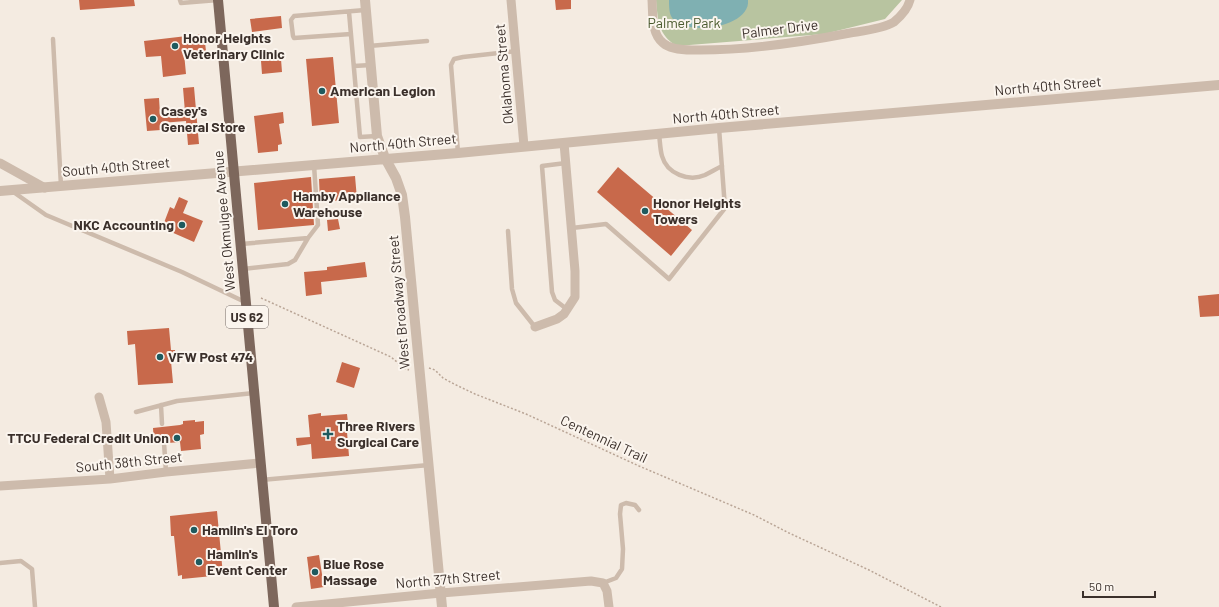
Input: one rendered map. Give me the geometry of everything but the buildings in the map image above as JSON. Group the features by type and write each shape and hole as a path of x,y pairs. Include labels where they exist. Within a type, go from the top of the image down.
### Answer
{"main road":[{"name":"West Okmulgee Avenue","path":"218,0 235,171 274,607"}],"street":[{"name":"Oklahoma Street","path":"511,0 524,146"},
{"name":"Palmer Drive","path":"652,0 656,35 664,43 673,48 691,50 758,48 810,41 870,30 894,22 910,0"},
{"name":"West Broadway Street","path":"365,5 377,136 385,158 396,178 402,195 405,217 442,607"},
{"name":"North 40th Street","path":"235,171 458,153 719,128 1219,85"},
{"path":"535,327 557,319 564,314 574,300 576,294 576,271 564,143"},
{"path":"0,163 45,188"},
{"name":"South 40th Street","path":"0,191 235,171"},
{"path":"99,397 106,422 110,479"},
{"name":"South 38th Street","path":"0,486 110,479 260,463"},
{"name":"North 37th Street","path":"296,607 441,593 591,582 603,584"},
{"path":"603,584 607,591 609,607"}],"lane":[{"path":"180,0 182,3 218,0"},
{"path":"351,34 297,39 293,36 291,20 294,16 349,12 365,5"},
{"path":"349,12 360,138 377,136"},
{"path":"53,39 61,186"},
{"path":"369,46 427,41"},
{"path":"458,153 451,65 454,59 463,56 516,51"},
{"path":"354,66 371,65"},
{"path":"572,228 606,224 669,278 725,208 719,128"},
{"path":"659,134 662,157 669,169 680,176 690,177 704,175 722,166"},
{"path":"566,163 542,166 552,292 555,300 568,310"},
{"path":"243,269 288,264 295,260 308,238 318,225 314,164"},
{"path":"11,190 46,215 182,272 246,302"},
{"path":"508,231 512,289 516,303 535,327"},
{"path":"241,244 308,238"},
{"path":"136,412 177,401 254,393"},
{"path":"161,405 162,424"},
{"path":"164,443 166,472"},
{"path":"262,480 429,464"},
{"path":"603,584 616,578 622,569 623,549 620,514 621,505 626,503 635,505 639,510"},
{"path":"0,563 21,561 32,569 35,607"}],"path":[{"name":"Centennial Trail","path":"261,298 391,357 398,362 401,367 407,370 430,368 435,370 443,378 464,389 526,414 639,466 754,515 869,570 941,607"}],"green space":[{"name":"Palmer Park","path":"656,0 902,0 885,19 824,34 677,46 666,37 660,26"}],"water":[{"path":"669,0 748,0 746,10 739,17 728,23 715,27 701,28 688,27 678,23 670,14"}],"place":[{"name":"Honor Heights Veterinary Clinic","path":"175,46"},
{"name":"American Legion","path":"322,91"},
{"name":"Casey's General Store","path":"153,119"},
{"name":"Hamby Appliance Warehouse","path":"285,204"},
{"name":"Honor Heights Towers","path":"645,211"},
{"name":"NKC Accounting","path":"182,225"},
{"name":"VFW Post 474","path":"160,357"},
{"name":"Three Rivers Surgical Care","path":"328,434"},
{"name":"TTCU Federal Credit Union","path":"177,438"},
{"name":"Hamlin's El Toro","path":"194,530"},
{"name":"Hamlin's Event Center","path":"199,562"},
{"name":"Blue Rose Massage","path":"315,572"}]}
